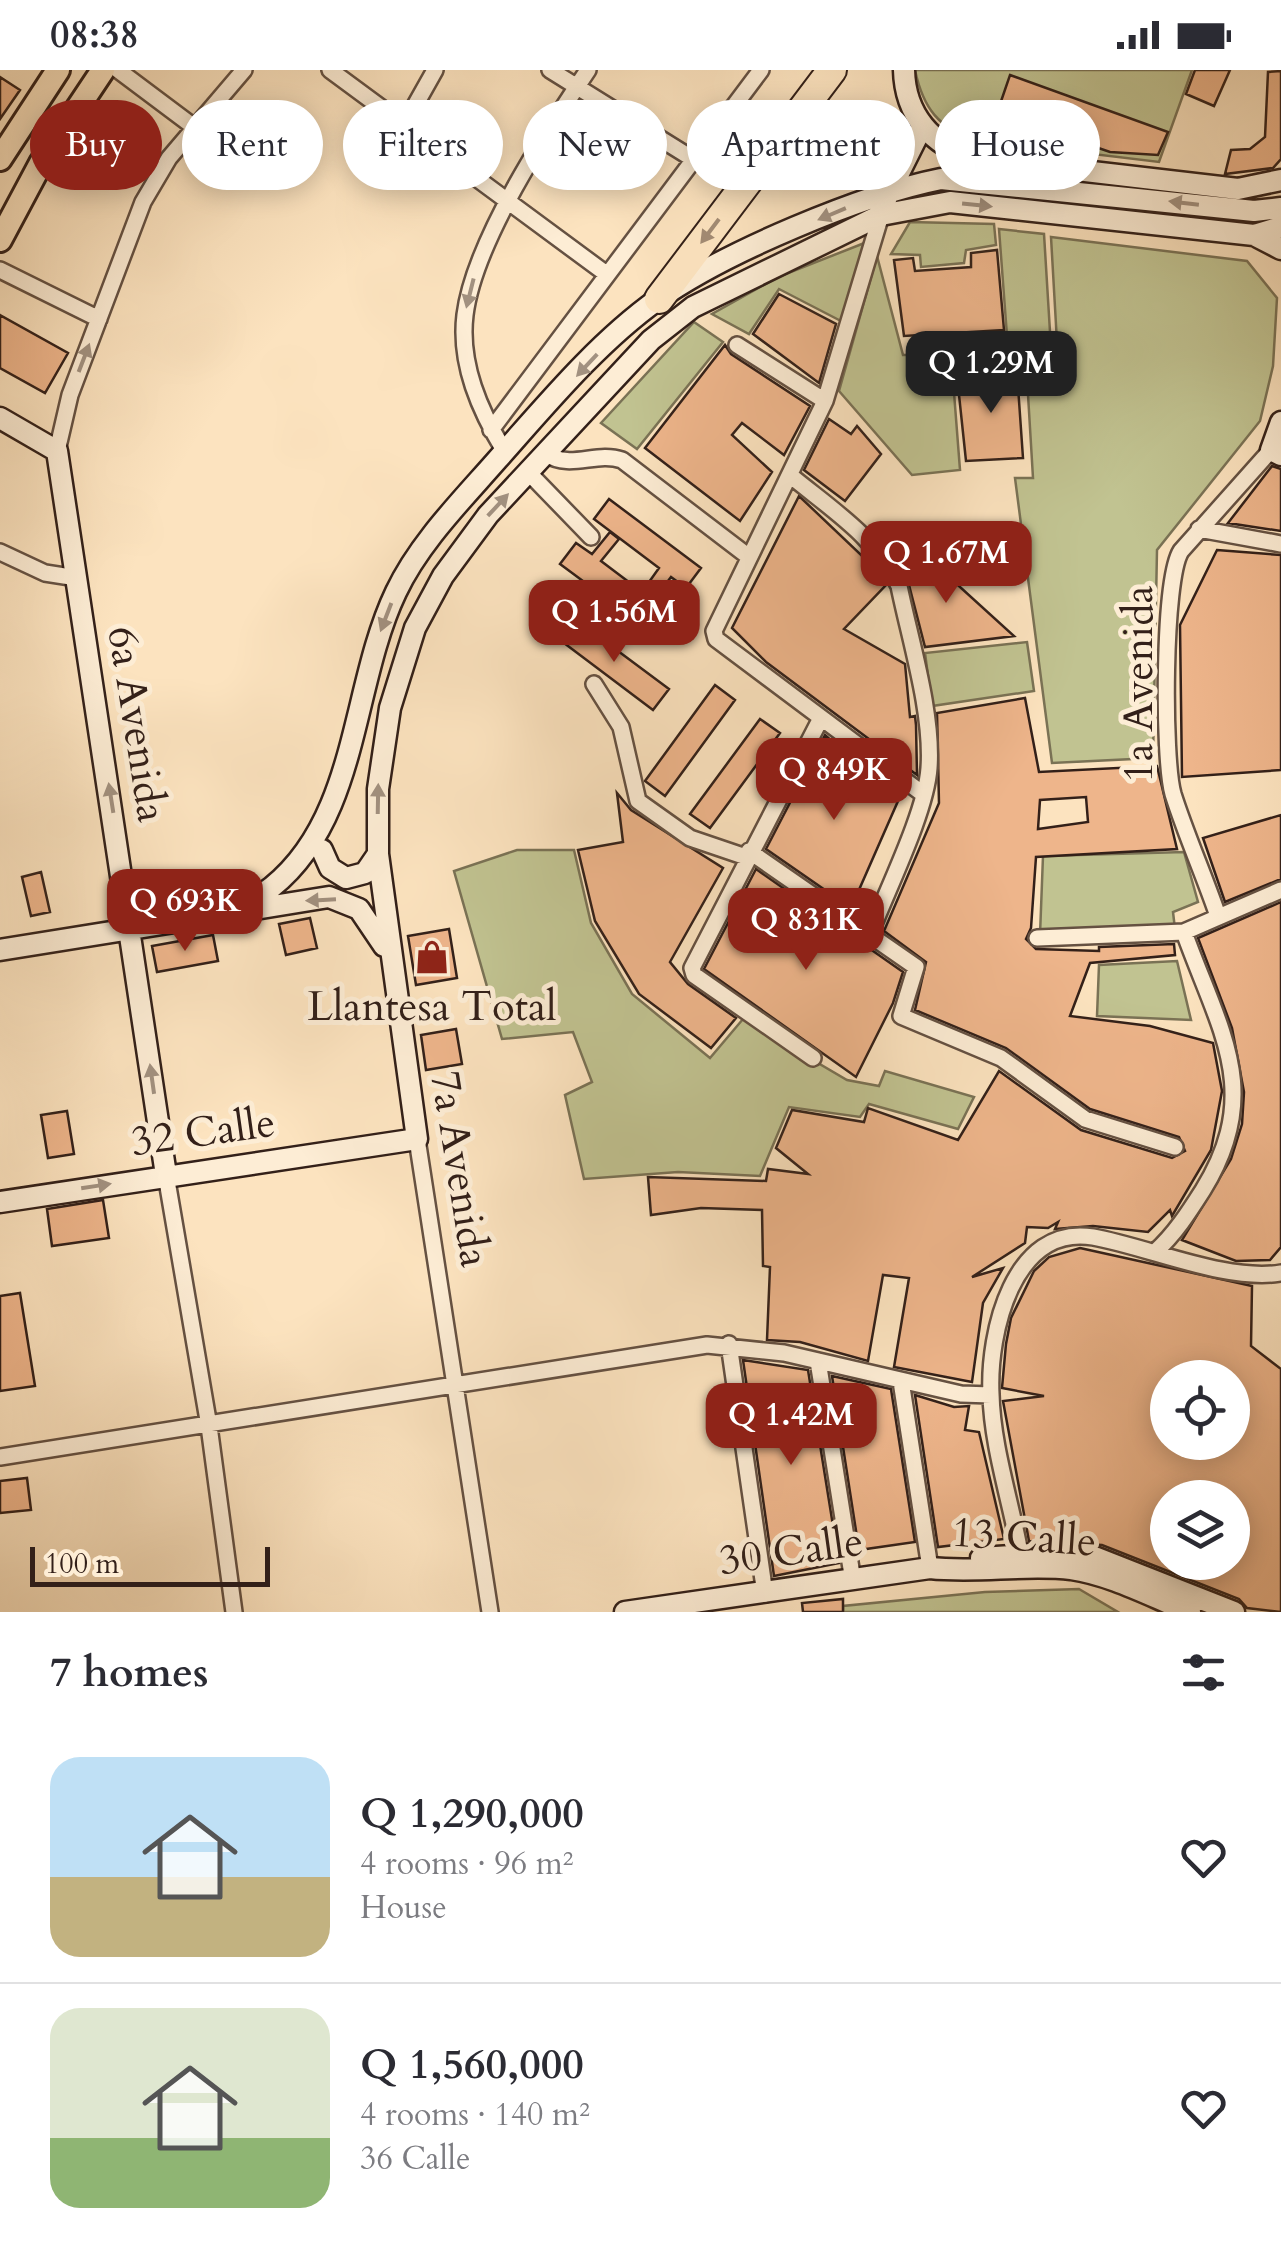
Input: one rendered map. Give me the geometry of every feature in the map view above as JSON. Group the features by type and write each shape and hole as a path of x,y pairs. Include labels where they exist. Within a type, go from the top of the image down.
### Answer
{"highway":[{"path":"659,298 832,70"}],"main road":[{"path":"4,143 58,70"},
{"path":"0,240 42,163 102,70"},
{"path":"904,70 908,93 922,127 938,141 974,158 1238,189 1281,180"},
{"path":"915,141 922,127"},
{"path":"915,186 970,178 1281,216"},
{"path":"225,912 305,869 322,850 334,818 366,672 397,590 445,519 505,452 618,332 659,298 726,260 888,190"},
{"path":"881,214 890,190"},
{"name":"7a Avenida","path":"417,1139 378,854 378,789 390,708 415,628 443,576 488,515 651,340 693,308 881,214 950,202 1254,235"},
{"path":"1254,211 1281,208"},
{"path":"1254,235 1281,227"},
{"path":"1254,235 1281,248"},
{"path":"0,418 57,451"},
{"name":"1a Avenida","path":"1276,452 1281,422"},
{"name":"6a Avenida","path":"57,451 166,1175"},
{"path":"269,890 313,839 340,779"},
{"path":"322,850 330,868 346,878 366,874 378,854"},
{"path":"0,950 225,912 340,899 363,914 390,957"},
{"name":"32 Calle","path":"0,1202 417,1139"},
{"path":"930,1568 1020,1553 1096,1558 1145,1586 1234,1612"},
{"name":"13 Calle","path":"907,1572 930,1568 1072,1570 1145,1586 1190,1612"},
{"name":"30 Calle","path":"625,1612 907,1572"}],"street":[{"path":"118,70 182,117"},
{"name":"6a Avenida","path":"217,100 244,70"},
{"path":"330,70 368,100"},
{"path":"418,100 435,70"},
{"path":"550,70 687,155"},
{"path":"505,452 471,384 465,314 476,271 508,203 588,70"},
{"path":"739,100 762,70"},
{"name":"6a Avenida","path":"57,451 67,404 142,202 182,144"},
{"path":"491,430 687,167"},
{"path":"490,190 606,273"},
{"path":"881,214 825,401 714,631 716,639 923,794"},
{"path":"0,270 99,319"},
{"path":"738,345 825,401"},
{"name":"1a Avenida","path":"1218,916 1170,773 1168,628 1174,568 1200,529 1276,452"},
{"path":"546,454 560,462 602,456 622,460 749,557"},
{"path":"528,472 592,537"},
{"path":"792,476 879,549 899,586 928,733 929,769 923,794 870,934"},
{"path":"1200,529 1281,544"},
{"path":"0,552 45,573 77,578"},
{"path":"594,684 621,727 638,801 690,838 748,854 918,970 899,1010 901,1016 1001,1058 1085,1119 1176,1147"},
{"path":"814,1058 694,975 692,968 820,720"},
{"path":"1037,938 1184,932 1281,890"},
{"path":"1155,1252 1171,1237 1212,1174 1236,1111 1229,1058 1184,932"},
{"name":"7a Avenida","path":"417,1139 490,1612"},
{"name":"6a Avenida","path":"166,1175 209,1426 234,1612"},
{"path":"1020,1553 990,1395 996,1331 1013,1284 1036,1250 1071,1234 1250,1274 1281,1272"},
{"path":"0,1457 729,1344 961,1394 990,1395"},
{"path":"729,1344 765,1594"},
{"path":"818,1361 853,1581"},
{"path":"901,1381 930,1568"}],"green space":[{"path":"915,70 1192,70 1159,162 1100,155 1100,100 935,100 935,115"},
{"path":"910,222 994,224 996,245 966,250 964,263 921,267 920,255 891,254"},
{"path":"999,229 1044,234 1051,348 1008,349"},
{"path":"1051,237 1247,261 1277,298 1273,366 1260,421 1157,550 1153,758 1052,763 1015,478 1033,478 1026,361 1058,360"},
{"path":"867,242 841,321 779,289 749,334 712,314 778,277"},
{"path":"877,256 903,355 951,354 960,470 912,475 839,391"},
{"path":"694,322 723,342 637,449 601,423"},
{"path":"1027,642 1034,691 932,706 925,653"},
{"path":"517,850 574,850 591,923 632,994 710,1058 743,1019 847,1080 879,1086 885,1071 974,1097 958,1129 869,1104 860,1117 789,1107 760,1176 678,1172 584,1179 565,1095 592,1082 573,1032 502,1039 454,871"},
{"path":"1184,852 1198,902 1173,912 1175,929 1040,935 1043,856"},
{"path":"1177,961 1191,1020 1097,1016 1099,965"},
{"path":"1079,1589 1118,1612 843,1612 843,1606 985,1592"}],"building":[{"path":"1195,70 1230,70 1214,106 1186,94"},
{"path":"1281,71 1281,159 1273,168 1225,174 1231,150 1250,149 1265,137 1268,72"},
{"path":"1010,75 1079,100 1001,100"},
{"path":"0,77 20,90 0,119"},
{"path":"1100,107 1168,132 1158,155 1100,149"},
{"path":"997,250 1004,330 904,336 894,260 913,258 915,271 971,267 971,253"},
{"path":"779,294 836,324 819,383 753,334"},
{"path":"0,315 68,353 45,393 0,368"},
{"path":"725,345 731,354 810,406 784,455 742,423 732,435 772,472 740,521 645,448"},
{"path":"1017,372 1023,458 966,461 957,376"},
{"path":"829,419 851,434 857,426 881,454 845,501 804,470"},
{"path":"1272,466 1281,469 1281,531 1228,523"},
{"path":"799,496 878,571 886,585 844,629 905,664 910,717 915,716 916,725 917,775 766,662 732,628"},
{"path":"609,499 701,568 686,588 671,577 653,601 668,612 653,633 560,564 576,543 592,554 610,532 619,539 601,561 642,592 659,568 594,519"},
{"path":"916,547 1014,636 925,647 900,550"},
{"path":"1217,550 1281,555 1281,770 1182,777 1180,625"},
{"path":"575,619 669,689 653,710 560,640"},
{"path":"715,685 735,700 665,796 645,781"},
{"path":"1025,698 1039,772 1157,766 1177,849 1036,857 1031,928 1026,939 1036,949 1099,951 1099,947 1174,944 1175,955 1090,963 1070,1016 1150,1026 1213,1043 1222,1091 1211,1150 1172,1216 1170,1210 1148,1232 1093,1226 1055,1229 1058,1222 1048,1228 1027,1227 1025,1243 972,1277 1003,1268 983,1303 972,1382 894,1367 909,1278 883,1275 868,1361 800,1342 767,1340 770,1267 763,1266 762,1210 701,1208 651,1215 648,1177 766,1181 768,1169 808,1174 776,1148 792,1110 864,1122 868,1108 958,1140 999,1071 1081,1130 1172,1158 1185,1151 1179,1137 1090,1109 1006,1048 915,1010 926,962 884,931 939,803 937,713","holes":["1086,797 1088,822 1038,829 1040,800"]},
{"path":"760,719 780,733 710,828 690,814"},
{"path":"825,735 898,801 851,908 766,849"},
{"path":"617,793 631,810 723,868 670,962 688,984 736,1018 711,1048 639,994 595,921 578,850 623,842"},
{"path":"1281,815 1281,879 1225,902 1203,838"},
{"path":"756,869 903,972 893,1003 856,1077 704,969"},
{"path":"41,872 50,912 31,916 22,877"},
{"path":"1281,902 1281,1247 1270,1260 1236,1261 1182,1240 1231,1159 1242,1124 1244,1092 1232,1028 1198,938"},
{"path":"310,918 317,948 286,955 279,924"},
{"name":"Llantesa Total","path":"449,929 457,978 416,985 408,936"},
{"path":"213,935 218,961 157,972 152,946"},
{"path":"456,1029 462,1064 426,1070 421,1035"},
{"path":"67,1111 74,1154 48,1158 41,1115"},
{"path":"103,1200 109,1238 52,1246 47,1209"},
{"path":"1080,1248 1252,1286 1251,1346 1281,1369 1281,1612 1247,1608 1239,1599 1191,1580 1250,1580 1250,1480 1150,1480 1150,1564 1102,1545 1029,1541 1003,1401 1044,1396 1002,1388 1011,1318 1034,1271 1049,1257"},
{"path":"20,1293 35,1386 0,1391 0,1296"},
{"path":"743,1360 808,1370 839,1563 774,1576"},
{"path":"832,1376 891,1389 915,1542 859,1550"},
{"path":"915,1395 954,1407 969,1406 965,1430 979,1432 1004,1539 938,1547"},
{"path":"27,1478 31,1510 0,1513 0,1481"},
{"path":"843,1599 843,1612 803,1612 802,1603"}],"place":[{"name":"Llantesa Total","path":"432,957"}]}
